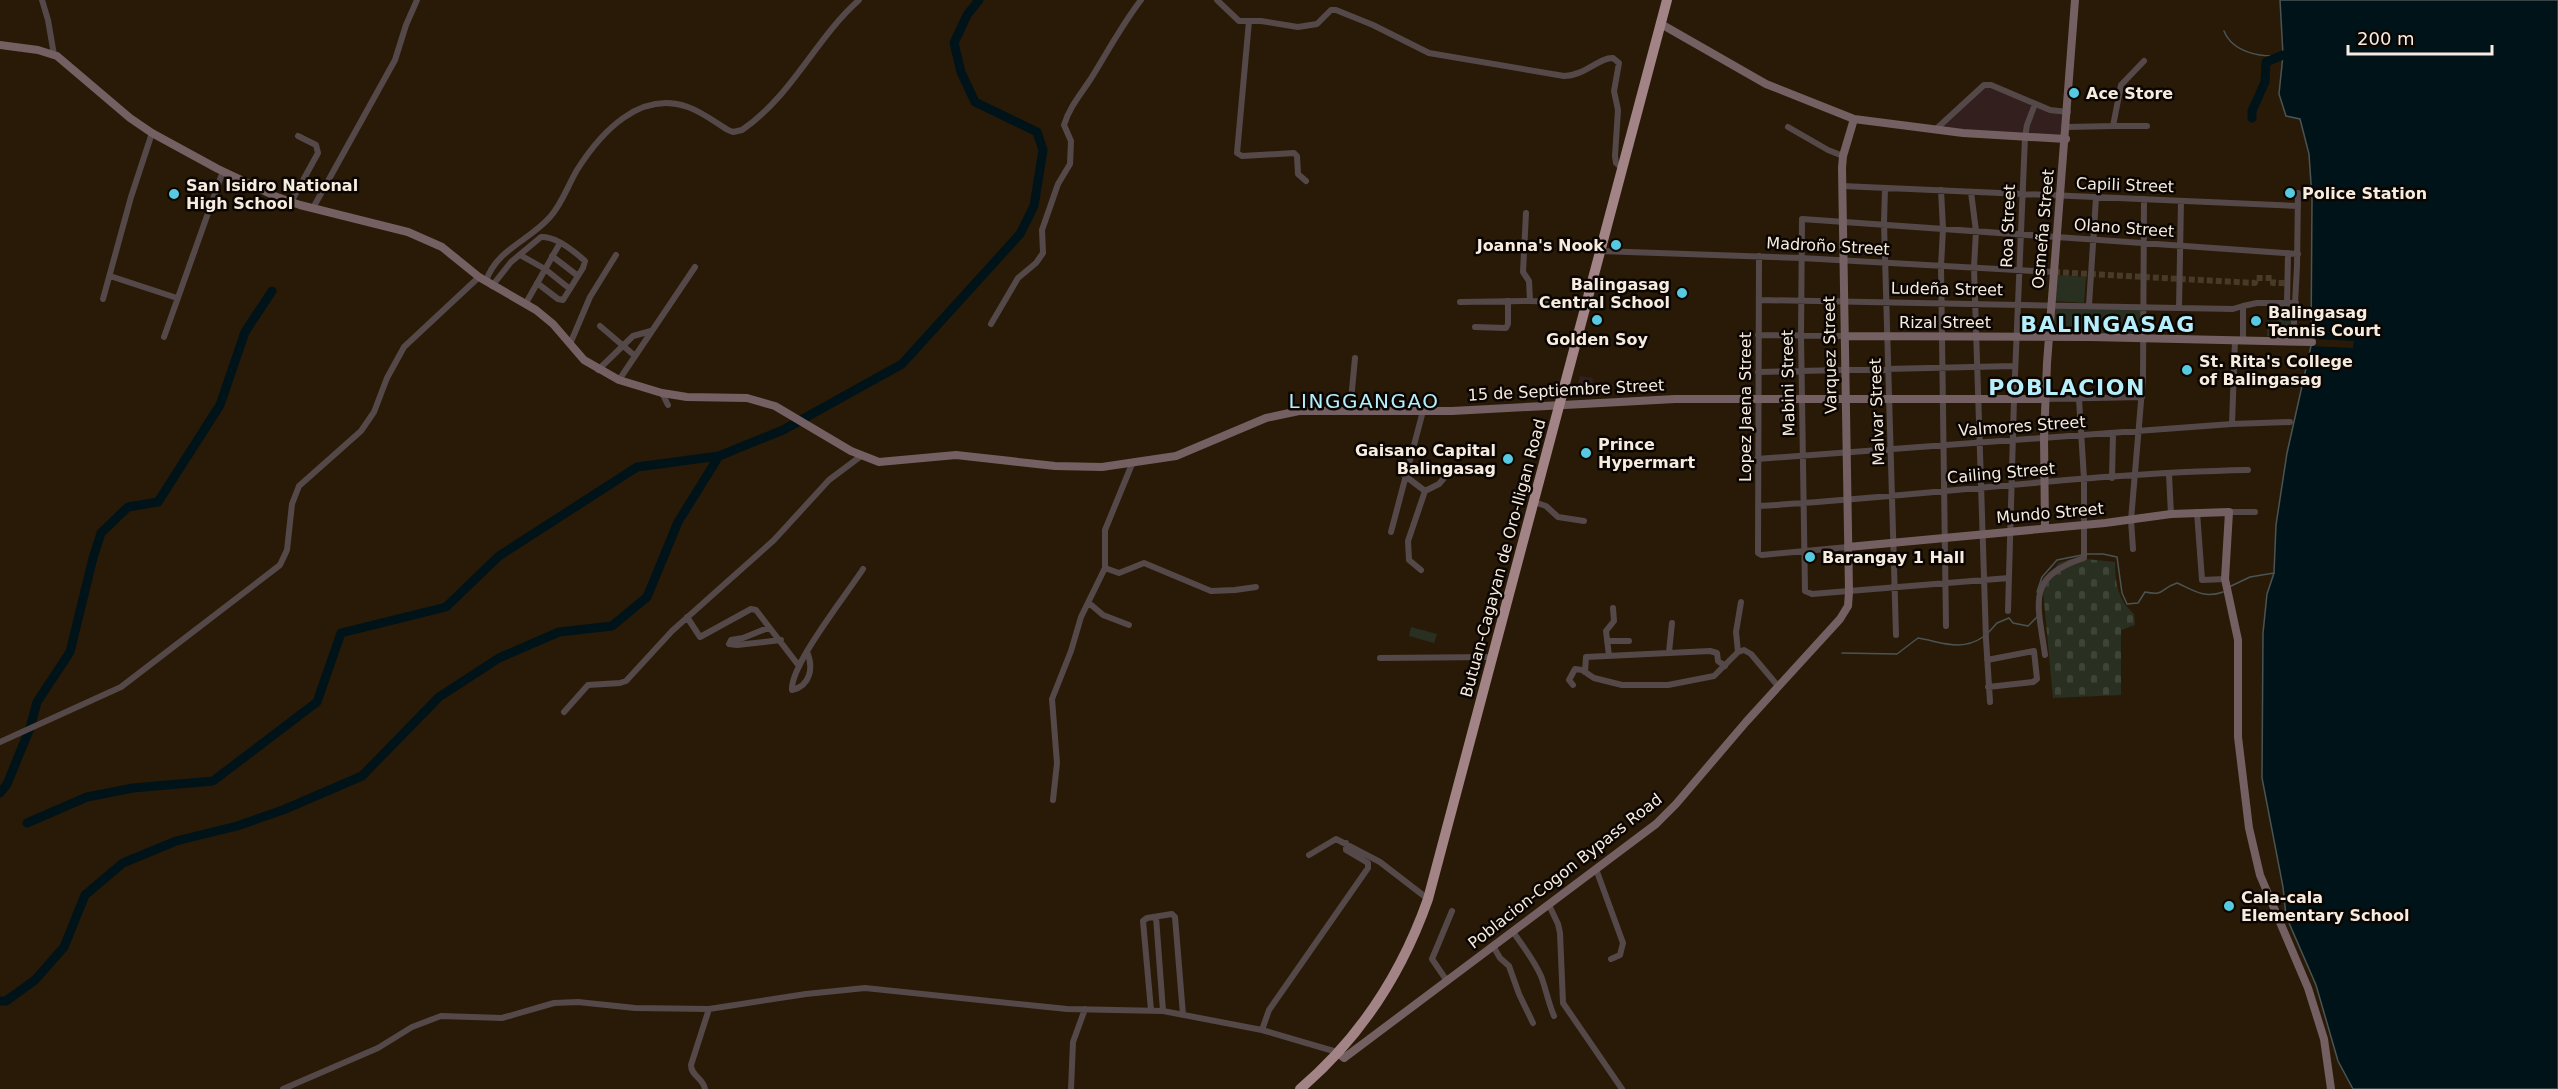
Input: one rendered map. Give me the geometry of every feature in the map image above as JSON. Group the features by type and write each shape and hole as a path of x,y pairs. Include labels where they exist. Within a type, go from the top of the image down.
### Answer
{"highway":[{"name":"Butuan-Cagayan de Oro-Iligan Road","path":"1300,1089 1338,1053 1366,1018 1392,979 1411,943 1428,899 1668,0"}],"street":[{"path":"0,45 54,55 42,0"},
{"path":"313,208 391,69 417,0"},
{"path":"486,281 491,269 501,257 549,218 585,159 626,116 646,105 676,104 696,111 733,132 742,130 795,80 818,45 859,0"},
{"path":"990,324 1018,278 1030,269 1043,253 1042,230 1058,184 1070,164 1071,141 1064,126 1076,99 1088,83 1121,26 1141,0"},
{"path":"1217,0 1236,20 1307,27 1320,22 1331,10 1336,10 1373,25 1429,53 1564,76 1580,74 1605,59 1613,58 1619,63 1614,91 1618,110 1615,156 1617,164 1623,169"},
{"name":"Osmeña Street","path":"2045,528 2044,438 2048,337 2067,127 2075,0"},
{"path":"1249,21 1237,152 1240,156 1294,153 1297,156 1298,174 1306,181"},
{"path":"1661,24 1766,84 1854,119 1935,130 2066,139"},
{"name":"15 de Septiembre Street","path":"54,55 66,62 130,118 152,133 223,171 291,202 423,238 441,247 486,281 545,316 584,360 620,380 662,393 687,397 755,399 782,410 861,456 879,462 956,455 1071,466 1102,467 1132,464 1176,456 1283,413 1424,411 1675,399 1889,401 2142,397"},
{"path":"2114,126 2121,85 2127,76 2144,61"},
{"path":"1935,130 1984,85 2050,110 2068,112"},
{"name":"Roa Street","path":"2008,610 2016,337 2025,137 2035,104"},
{"name":"Varquez Street","path":"1850,592 1842,186 1843,156 1854,119"},
{"path":"2067,127 2147,126"},
{"path":"1788,127 1843,156"},
{"path":"103,299 131,197 152,133"},
{"path":"291,202 318,153 316,145 298,136"},
{"path":"164,337 223,171"},
{"name":"Capili Street","path":"1842,186 2298,206"},
{"name":"Malvar Street","path":"1885,188 1884,223 1896,635"},
{"path":"1941,190 1946,626"},
{"path":"1971,192 1976,231 1974,267 1976,337 1984,534 1985,635 1990,702"},
{"path":"2293,340 2298,254 2298,193"},
{"path":"2089,305 2096,198"},
{"path":"2133,549 2131,520 2142,397 2144,338 2144,199"},
{"path":"2179,308 2181,201"},
{"path":"1526,213 1523,272 1529,281 1530,301"},
{"name":"Olano Street","path":"1806,218 2298,254"},
{"name":"Mabini Street","path":"1806,218 1801,222 1804,588 1812,594 1850,592"},
{"path":"0,742 121,687 280,566 287,550 292,504 299,486 361,431 374,412 387,378 404,347 541,237 560,243 585,261 563,300 537,284"},
{"path":"526,303 560,243"},
{"name":"Madroño Street","path":"1600,251 1844,260 2054,273"},
{"path":"2287,303 2288,253"},
{"path":"520,255 545,269 570,289"},
{"path":"569,345 590,297 616,255"},
{"path":"552,256 578,276"},
{"name":"Lopez Jaena Street","path":"1759,256 1758,551 1762,555 1804,552"},
{"path":"620,380 695,267"},
{"path":"110,276 177,298"},
{"name":"Ludeña Street","path":"1759,300 2233,309 2253,303 2296,303"},
{"path":"1475,327 1506,328 1508,301"},
{"path":"1460,302 1587,303"},
{"path":"2232,424 2243,306"},
{"path":"600,326 635,356"},
{"path":"598,369 636,335 651,331"},
{"name":"Rizal Street","path":"1758,335 2144,338 2312,342"},
{"path":"1350,411 1355,358"},
{"path":"1758,372 1977,369 2015,366"},
{"path":"662,393 668,405"},
{"path":"2045,655 2039,588 2055,569 2084,558 2084,480 2079,399"},
{"path":"1391,532 1404,476 1424,411"},
{"name":"Valmores Street","path":"1757,459 2232,424 2290,422"},
{"path":"2112,478 2113,433"},
{"path":"564,712 586,687 626,681 687,617 774,540 829,480 861,456"},
{"path":"1053,800 1057,763 1051,705 1081,617 1105,568 1105,530 1132,464"},
{"name":"Cailing Street","path":"1758,506 1848,501 2012,484 2248,470"},
{"path":"2169,474 2171,514"},
{"path":"1404,476 1428,490"},
{"path":"1421,570 1409,560 1408,546 1428,490 1444,478"},
{"path":"1534,502 1546,506 1558,517 1584,521"},
{"path":"2197,512 2202,580 2226,585"},
{"path":"2229,512 2226,585 2238,640 2239,753 2253,849 2267,895 2308,988 2324,1039 2331,1089"},
{"name":"Mundo Street","path":"1848,547 2084,525 2171,514 2255,512"},
{"path":"1804,552 1848,547"},
{"path":"1105,568 1119,573 1144,563 1207,590 1256,587"},
{"path":"807,652 811,663 809,676 793,690 791,687 807,652 863,568"},
{"path":"1850,592 2009,578"},
{"name":"Poblacion-Cogon Bypass Road","path":"1338,1053 1344,1058 1549,905 1666,814 1840,619 1848,606 1850,592"},
{"path":"1738,652 1736,632 1741,602"},
{"path":"1089,603 1103,615 1129,625"},
{"path":"1609,656 1606,629 1614,621 1613,608"},
{"path":"687,617 700,637 753,609 758,611 768,628 781,640 799,666"},
{"path":"1669,652 1672,622"},
{"path":"768,628 731,640 729,644 781,640"},
{"path":"1607,641 1629,640"},
{"path":"1573,685 1569,680 1575,669 1590,677 1622,685 1662,685 1711,678 1738,652 1744,650 1749,652 1779,686"},
{"path":"1584,672 1586,657 1669,652 1712,651 1717,653 1718,661 1725,666"},
{"path":"1987,660 2034,651 2037,679 2033,682 1988,687"},
{"path":"1380,658 1492,657"},
{"path":"1309,855 1336,839 1366,857 1380,862 1428,899"},
{"path":"1262,1030 1269,1010 1368,868 1368,863 1346,850 1346,843"},
{"path":"1596,869 1623,943 1620,955 1611,959"},
{"path":"1549,905 1560,933 1563,1004 1622,1089"},
{"path":"1447,981 1432,959 1452,911"},
{"path":"1151,1010 1143,923 1144,919 1172,914 1175,917 1183,1015"},
{"path":"1156,917 1163,1011"},
{"path":"1513,932 1537,968 1554,1016"},
{"path":"1493,946 1500,958 1509,966 1533,1023"},
{"path":"284,1089 349,1062 378,1048 412,1027 441,1016 502,1018 554,1003 578,1002 642,1009 709,1009 788,996 865,988 1084,1010 1163,1011 1262,1030 1338,1053"},
{"path":"705,1089 692,1072 691,1065 709,1009"},
{"path":"1071,1089 1073,1042 1084,1010"}],"shaded area":[{"path":"2280,0 2558,0 2558,1089 2353,1089 2338,1061 2316,985 2286,916 2283,887 2262,778 2263,633 2267,594 2274,573 2276,525 2287,453 2311,346 2312,198 2309,154 2300,119 2286,116 2279,94 2283,55"},
{"path":"1985,86 2065,115 2063,138 1937,129"},
{"path":"1580,376 1593,378 1591,397 1577,397 1575,394"}],"green space":[{"path":"2057,275 2086,277 2084,303 2055,301"},
{"path":"2268,306 2292,306 2291,336 2267,336"},
{"path":"2055,307 2141,310 2141,336 2053,334"},
{"path":"2076,558 2115,562 2118,591 2124,603 2134,614 2135,625 2121,630 2121,695 2053,698 2043,590 2058,563"},
{"path":"1411,627 1437,634 1434,643 1409,636"}],"pier":[{"path":"2312,339 2354,341 2353,348 2311,346"}],"waterway":[{"path":"27,823 87,797 133,788 213,781 317,702 341,633 446,607 499,556 637,467 719,456 783,430 902,364 1020,234 1034,206 1043,150 1037,132 975,102 961,72 954,43 967,15 979,0"},
{"path":"2224,31 2228,38 2241,49 2257,55 2283,55"},
{"path":"2252,118 2252,111 2265,82 2266,62 2283,55"},
{"path":"0,793 7,784 30,728 37,702 70,652 101,533 128,507 158,502 220,405 245,332 272,291"},
{"path":"0,1001 6,1001 35,980 64,947 85,895 123,863 176,841 237,826 283,810 362,776 439,697 499,658 559,632 612,626 647,597 678,522 719,456"},
{"path":"2087,554 2117,557 2122,593 2127,604 2138,603 2145,592 2160,592 2177,583 2204,594 2223,592"},
{"path":"2037,592 2042,577 2057,560 2082,555"},
{"path":"2229,587 2250,577 2274,573"},
{"path":"1987,634 1997,623 2009,618 2013,623 2028,626 2037,617"},
{"path":"1842,653 1897,654 1918,638 1959,645 1975,642 1983,637"}],"tunnel":[{"path":"2054,272 2255,283 2256,278 2273,278 2273,283 2287,283"}],"place":[{"name":"Ace Store","path":"2074,93"},
{"name":"Police Station","path":"2290,193"},
{"name":"San Isidro National High School","path":"174,194"},
{"name":"Joanna's Nook","path":"1616,245"},
{"name":"Balingasag Central School","path":"1682,293"},
{"name":"Golden Soy","path":"1597,320"},
{"name":"Balingasag Tennis Court","path":"2256,321"},
{"name":"St. Rita's College of Balingasag","path":"2187,370"},
{"name":"Prince Hypermart","path":"1586,453"},
{"name":"Gaisano Capital Balingasag","path":"1508,459"},
{"name":"Barangay 1 Hall","path":"1810,557"},
{"name":"Cala-cala Elementary School","path":"2229,906"}],"district":[{"name":"BALINGASAG","path":"2108,324"},
{"name":"POBLACION","path":"2067,387"},
{"name":"LINGGANGAO","path":"1364,401"}]}
